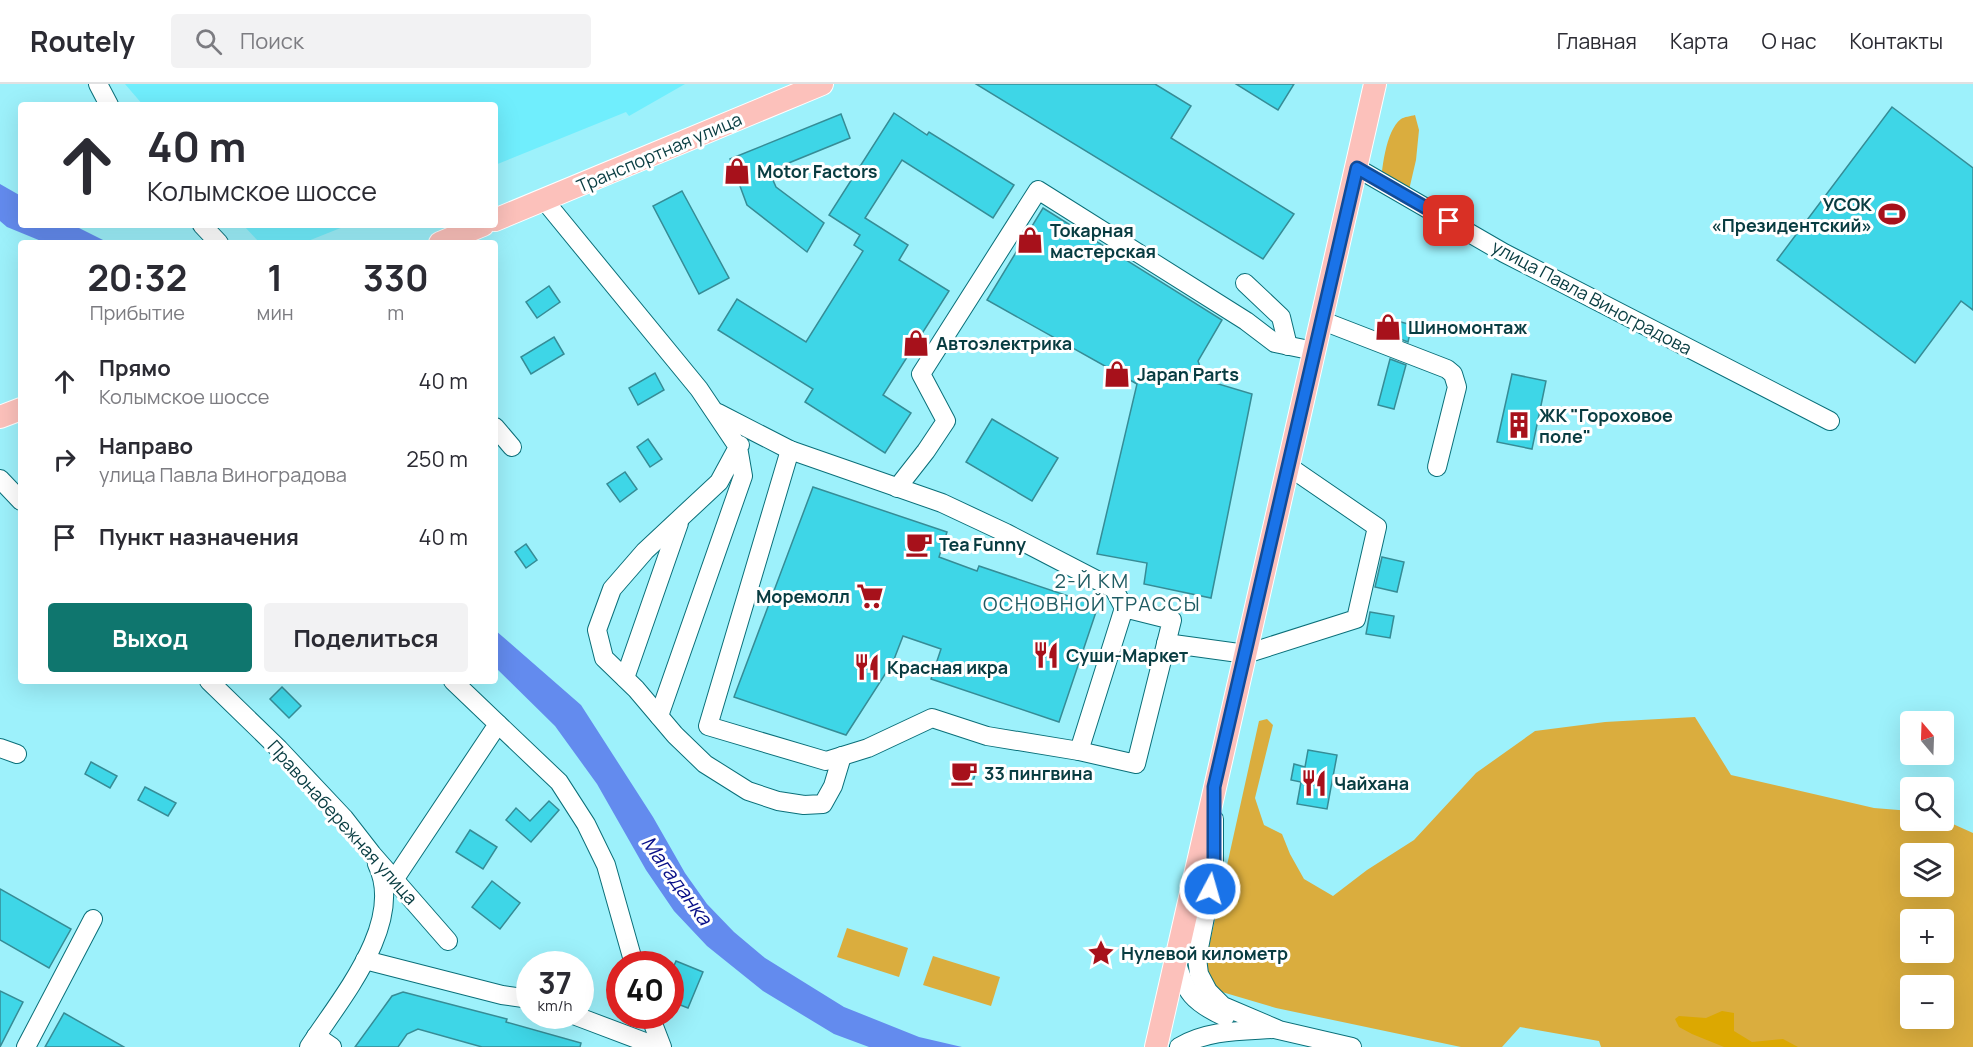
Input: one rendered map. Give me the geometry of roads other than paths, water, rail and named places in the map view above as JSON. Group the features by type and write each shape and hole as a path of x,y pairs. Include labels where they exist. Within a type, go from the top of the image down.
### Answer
{"main road":[{"name":"Транспортная улица","path":"498,219 822,84"},
{"path":"1156,1047 1314,351 1323,321 1375,84"},
{"path":"447,240 476,228"},
{"path":"0,417 18,411"}],"street":[{"path":"98,84 107,102"},
{"name":"улица Павла Виноградова","path":"1357,168 1504,253 1830,420"},
{"path":"897,488 946,421 921,374 1038,190 1246,321 1275,343 1314,351"},
{"path":"544,200 715,411 738,447 743,476 659,716"},
{"path":"205,228 216,240"},
{"path":"1245,283 1281,317 1288,346"},
{"path":"1323,321 1447,369 1453,374 1456,387 1437,467"},
{"path":"715,411 790,450 942,503 1114,589 1124,608 1079,751"},
{"path":"750,429 719,482 645,551 612,589 597,630 604,658 705,764 748,791 778,801 804,805 823,804 833,786 842,756"},
{"path":"498,430 513,447"},
{"path":"790,450 708,726 826,761 868,748 932,718 987,736 1079,751 1136,764 1172,620 1124,608"},
{"path":"1166,643 1246,654 1356,619 1377,527 1288,466"},
{"path":"0,479 18,498"},
{"path":"625,678 681,519"},
{"name":"Правонабережная улица","path":"212,684 279,749 344,818 372,854 448,941"},
{"path":"456,684 559,782 586,824 606,865 630,951"},
{"path":"394,880 498,724"},
{"path":"1214,787 1214,871 1197,958 1199,974 1208,992 1223,1006 1277,1029"},
{"path":"333,1047 313,1042 365,960 378,935 383,917 385,899 382,875 372,854"},
{"path":"26,1047 93,920"},
{"path":"1175,957 1184,986 1189,994 1201,1004 1236,1021 1352,1047"},
{"path":"365,960 516,997"},
{"path":"594,1023 660,1047"},
{"path":"654,1029 660,1047"},
{"path":"1179,1047 1220,1032 1277,1029"}],"water":[{"path":"0,184 18,194 18,228 79,228 103,240 39,240 7,227 0,221"},
{"name":"Магаданка","path":"498,633 581,705 653,817 685,873 707,904 734,932 765,958 844,1007 919,1037 962,1047 869,1047 834,1034 763,991 707,946 674,911 646,870 597,784 555,726 498,670"}],"place":[{"name":"Motor Factors","path":"737,171"},
{"name":"УСОК «Президентский»","path":"1892,214"},
{"name":"Токарная мастерская","path":"1030,240"},
{"name":"Шиномонтаж","path":"1388,327"},
{"name":"Автоэлектрика","path":"916,343"},
{"name":"Japan Parts","path":"1117,374"},
{"name":"ЖК \"Гороховое поле\"","path":"1519,425"},
{"name":"Tea Funny","path":"919,544"},
{"name":"Моремолл","path":"870,596"},
{"name":"Суши-Маркет","path":"1046,655"},
{"name":"Красная икра","path":"867,667"},
{"name":"33 пингвина","path":"964,773"},
{"name":"Чайхана","path":"1314,783"},
{"name":"Нулевой километр","path":"1101,953"}],"district":[{"name":"2-Й КМ ОСНОВНОЙ ТРАССЫ","path":"1092,592"}]}
